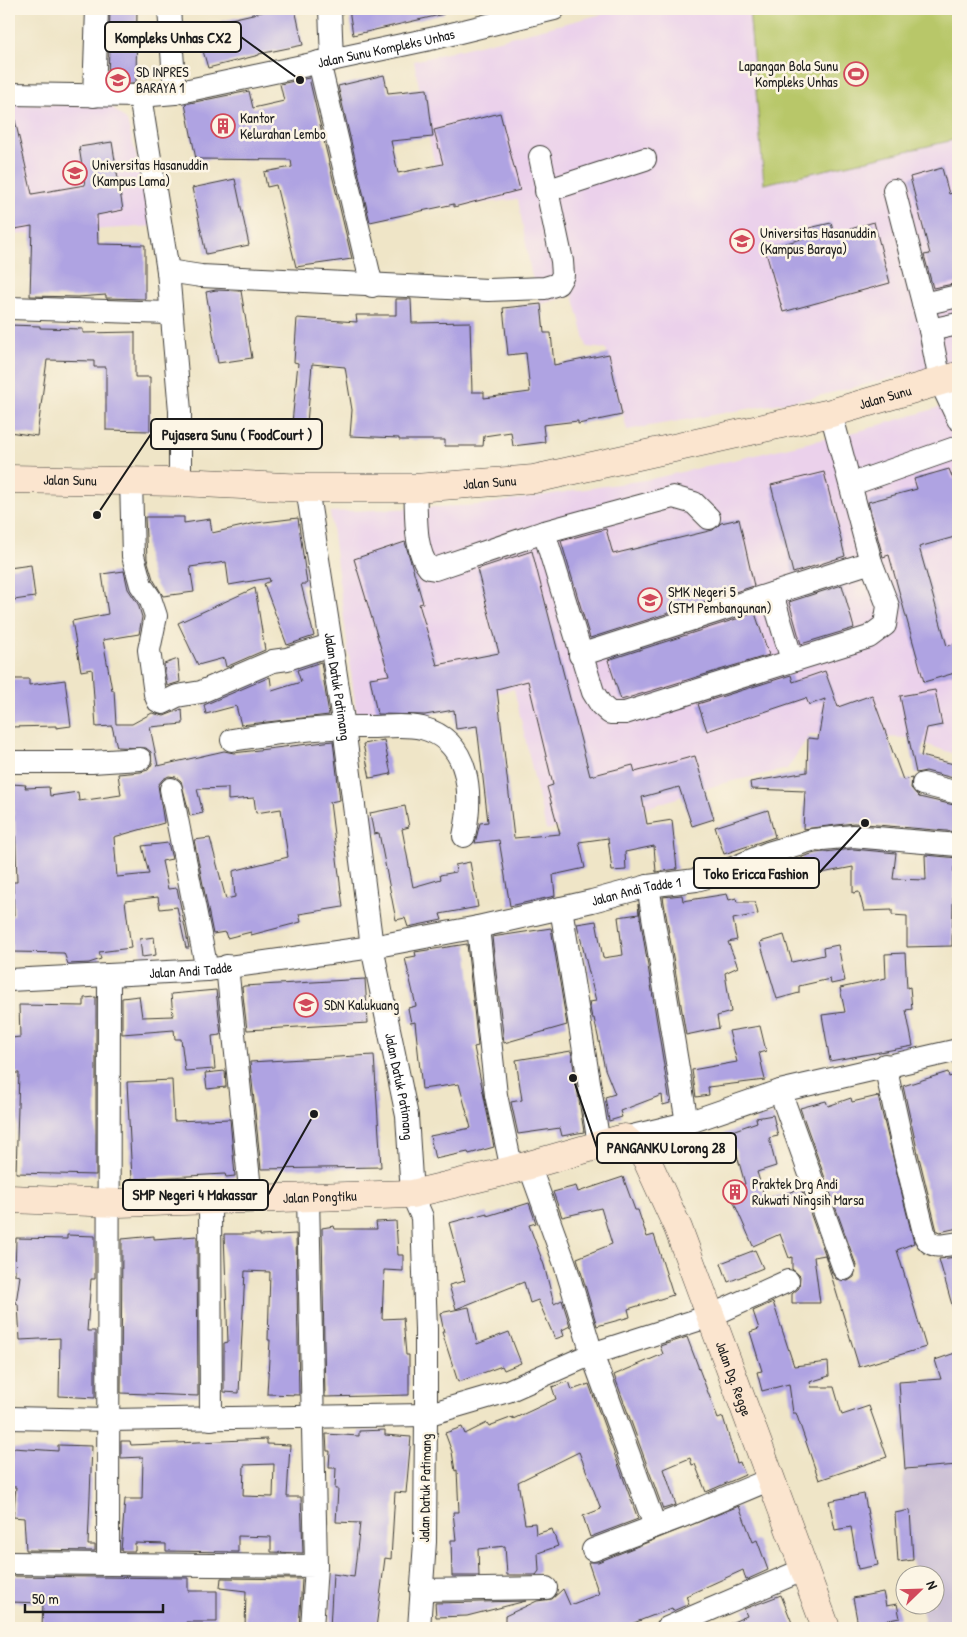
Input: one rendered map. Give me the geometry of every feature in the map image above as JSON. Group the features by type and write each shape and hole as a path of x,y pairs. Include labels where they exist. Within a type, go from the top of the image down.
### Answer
{"street":[{"path":"94,96 97,9"},
{"path":"169,9 175,93"},
{"path":"330,9 326,61 372,286"},
{"name":"Jalan Sunu Kompleks Unhas","path":"9,94 140,96 175,93 435,38 541,10"},
{"path":"140,96 168,271 170,313 180,410 180,482"},
{"path":"168,271 201,276 372,286 488,290 545,288 558,284 563,275 562,261 540,156"},
{"path":"546,191 645,159"},
{"path":"894,190 930,330 949,378 958,419"},
{"path":"923,304 958,296"},
{"path":"9,308 170,313"},
{"path":"930,330 958,324"},
{"name":"Jalan Sunu","path":"9,479 131,480 307,488 415,488 534,479 831,413 949,378"},
{"path":"544,532 592,692 601,705 610,713 625,713 869,637 885,625 888,606 871,562 852,484 831,413"},
{"path":"852,484 958,447"},
{"path":"131,480 133,556 138,579 150,598 156,616 149,650 155,694 158,701 163,703 177,696 201,692 265,663 287,659 330,645"},
{"name":"Jalan Datuk Patimang","path":"307,488 344,727 372,947 407,1116 412,1194 422,1217 426,1415 425,1542 419,1628"},
{"path":"415,488 420,549 424,562 429,568 435,569 544,532 673,497 694,502 709,518"},
{"path":"580,655 871,562"},
{"path":"772,594 792,660"},
{"path":"232,740 295,730 344,727 418,728 445,740 462,761 469,788 469,811 464,836"},
{"path":"9,762 140,759"},
{"path":"924,784 958,793"},
{"path":"170,789 217,968 251,1199"},
{"name":"Jalan Andi Tadde 1","path":"372,947 478,927 648,886 719,874 778,850 812,840 860,836 958,845"},
{"path":"648,886 687,1123"},
{"path":"561,908 611,1141 687,1123 780,1091 958,1050"},
{"path":"478,927 496,1095 520,1168 565,1264 592,1354 655,1526"},
{"name":"Jalan Andi Tadde","path":"9,980 217,968 372,947"},
{"path":"108,1563 110,1420 108,1203 109,975"},
{"path":"885,1066 925,1236 931,1244 936,1246 958,1244"},
{"path":"780,1091 844,1269"},
{"name":"Jalan Pongtiku","path":"9,1199 108,1203 412,1194 520,1168 611,1141"},
{"name":"Jalan Dg. Regge","path":"611,1141 645,1156 657,1180 710,1316 826,1628"},
{"path":"308,1197 316,1566 312,1628"},
{"path":"210,1200 211,1419"},
{"path":"9,1418 110,1420 426,1415 508,1391 592,1354 710,1316 788,1281"},
{"path":"593,1550 771,1479"},
{"path":"9,1563 316,1566"},
{"path":"667,1628 805,1569"},
{"path":"421,1590 546,1588"}],"shaded area":[{"name":"Universitas Hasanuddin (Kampus Baraya)","path":"623,9 958,9 958,362 810,398 627,430 606,349 587,347 573,295 541,304 531,273 518,199 443,208 414,61"},
{"name":"Universitas Hasanuddin (Kampus Lama)","path":"9,104 111,106 127,121 155,226 9,235"},
{"name":"SMK Negeri 5 (STM Pembangunan)","path":"958,402 958,755 907,738 810,734 787,769 724,783 623,815 546,830 514,689 358,725 330,512 480,505 651,479 859,431"},
{"path":"958,1378 958,1628 926,1628 923,1614 944,1614 944,1564 913,1564 903,1519 905,1381"}],"green space":[{"name":"Lapangan Bola Sunu Kompleks Unhas","path":"749,9 958,9 958,139 764,184"}],"building":[{"path":"110,9 137,9 136,83 108,82"},
{"path":"265,9 295,9 303,45 259,54 208,68 198,34 223,26 222,21 266,11"},
{"path":"349,9 444,9 444,14 353,35"},
{"path":"384,75 388,93 427,89 433,137 391,141 398,173 443,164 434,130 500,113 520,190 454,207 454,204 370,222 338,86"},
{"path":"309,78 352,259 296,267 276,185 267,187 264,172 292,167 291,160 196,159 185,104 249,91 253,108 284,101 280,84"},
{"path":"9,120 15,120 32,194 85,185 79,147 112,142 123,210 97,215 98,244 145,245 145,299 106,298 106,295 78,297 30,296 32,226 9,230"},
{"path":"942,168 949,194 958,191 958,283 933,288 924,255 930,254 910,177"},
{"path":"235,179 249,245 206,254 192,188"},
{"path":"874,222 890,283 783,312 765,249 812,236 809,228 831,223 834,234"},
{"path":"216,290 241,291 252,358 218,363 206,292"},
{"path":"396,299 411,299 412,323 470,322 472,392 484,392 484,398 530,392 526,353 508,355 503,308 541,304 544,333 551,333 554,365 609,354 622,415 578,424 578,421 543,425 545,442 513,446 511,432 484,436 483,446 445,446 445,440 399,440 399,438 350,436 352,410 345,367 312,364 306,435 291,433 298,363 294,362 297,318 357,322 356,315 396,315"},
{"path":"9,325 83,329 83,333 135,332 135,377 150,377 150,431 106,430 106,367 94,367 94,361 47,360 37,436 9,432"},
{"path":"949,469 953,479 958,478 958,536 919,547 947,646 958,643 958,672 924,682 889,555 883,557 868,502 917,489 914,479"},
{"path":"824,472 845,556 793,573 771,485"},
{"path":"145,517 184,517 184,523 210,519 212,533 256,523 298,518 307,584 301,584 314,636 287,645 264,584 270,581 269,578 229,585 226,562 190,567 194,592 163,596 153,579 147,559"},
{"path":"739,519 754,586 590,638 561,541 606,529 613,554 713,530 721,523"},
{"path":"405,542 423,603 419,604 437,665 499,653 477,569 532,551 590,776 633,765 635,772 695,756 714,819 692,826 679,787 642,797 647,824 672,820 677,869 656,872 654,846 625,852 626,870 612,871 608,838 579,842 585,868 553,875 555,896 510,906 499,840 475,843 480,823 488,822 477,726 456,729 454,710 425,715 377,714 370,678 389,675 354,559","holes":["528,681 553,785 547,787 560,834 514,838 497,689"]},
{"path":"31,565 35,597 14,600 14,596 9,596 9,568"},
{"path":"124,571 128,589 138,604 142,617 139,634 103,640 112,690 114,690 116,724 132,724 152,713 164,716 182,709 183,724 150,727 158,766 224,751 234,753 333,741 340,800 330,802 343,907 299,914 301,922 251,935 251,932 227,938 225,932 213,934 194,840 210,838 226,899 235,897 233,871 288,857 281,809 256,813 254,798 228,800 228,788 197,789 203,813 190,816 181,781 176,777 169,776 158,785 164,823 114,837 117,877 149,874 142,846 168,843 172,859 162,861 168,889 177,888 189,948 186,948 177,907 160,909 158,897 125,901 131,948 99,952 101,959 89,963 68,964 64,953 12,952 10,916 14,916 13,882 17,882 15,821 13,821 14,804 11,804 12,784 26,785 25,788 49,787 50,796 78,792 79,801 121,795 118,774 148,770 152,764 151,752 146,748 117,747 112,726 96,727 92,669 81,671 72,621 108,614 102,574"},
{"path":"842,585 854,628 801,644 789,602"},
{"path":"255,588 265,650 226,667 224,658 198,665 178,623"},
{"path":"755,613 769,655 621,700 608,660"},
{"path":"178,659 180,682 167,686 164,664"},
{"path":"321,662 329,715 241,725 236,706 206,714 204,705 270,677 272,691 301,682 297,670"},
{"path":"825,671 838,707 872,695 903,780 912,778 911,788 919,797 958,806 958,832 854,823 803,829 805,791 751,789 750,782 807,772 808,738 818,739 825,699 809,705 806,698 707,731 698,704 791,675 793,682"},
{"path":"9,679 29,679 29,685 65,680 71,726 56,728 56,726 9,727"},
{"path":"935,690 942,725 927,728 921,756 958,765 957,779 926,771 916,773 900,696"},
{"path":"384,740 391,774 370,778 363,744"},
{"path":"405,806 409,827 402,829 413,887 441,879 440,875 456,872 455,865 470,862 478,907 440,914 442,920 408,927 405,918 396,920 379,833 374,834 370,813"},
{"path":"768,810 775,837 724,854 715,827"},
{"path":"853,849 896,853 893,879 926,880 925,855 958,858 958,868 954,867 952,946 907,947 907,916 892,915 892,910 864,911 859,892 853,893 853,867 801,877 802,857 815,853"},
{"path":"727,894 729,900 736,898 737,902 755,902 758,914 733,919 737,940 728,942 738,967 725,973 731,1012 717,1016 719,1028 686,1035 663,897 682,895 683,901"},
{"path":"638,904 670,1103 663,1105 662,1095 620,1111 622,1117 609,1121 605,1097 615,1094 605,1069 594,1018 592,1018 589,1002 596,1001 577,924 596,921 603,958 623,955 618,917 639,914"},
{"path":"551,928 567,1025 504,1043 492,937"},
{"path":"784,935 792,962 824,955 823,948 838,945 845,981 831,984 830,979 799,986 799,993 777,999 760,942"},
{"path":"154,937 156,955 142,957 140,939"},
{"path":"467,944 478,1046 474,1047 494,1147 469,1154 468,1152 435,1159 430,1136 471,1128 459,1084 422,1089 415,1022 411,1023 408,1008 416,1006 405,958 416,956 415,952"},
{"path":"905,953 907,988 910,987 912,1009 906,1010 913,1046 830,1061 822,1015 845,1012 840,988 886,978 885,954"},
{"name":"SDN Kalukuang","path":"365,979 368,1023 247,1030 242,987 244,986"},
{"path":"216,990 221,1035 212,1036 215,1069 185,1071 181,1039 175,1039 174,1030 122,1034 122,998 139,996 142,1017 173,1016 171,994"},
{"path":"96,997 96,1175 16,1173 19,1073 14,1073 12,1038 20,1037 19,1005 84,1006 84,998"},
{"path":"760,1026 766,1051 759,1053 765,1080 708,1087 709,1095 696,1097 692,1070 737,1062 729,1031"},
{"path":"571,1051 584,1132 562,1136 560,1128 518,1134 511,1102 522,1100 516,1060"},
{"path":"374,1055 381,1167 261,1169 250,1062"},
{"path":"225,1071 226,1087 207,1089 205,1073"},
{"path":"948,1072 949,1077 958,1074 958,1228 940,1232 937,1231 903,1086"},
{"path":"172,1080 174,1121 230,1119 235,1176 226,1177 225,1174 132,1179 127,1082"},
{"path":"878,1096 914,1243 897,1250 926,1347 859,1367 825,1255 814,1257 820,1303 792,1303 792,1294 799,1288 800,1276 792,1269 792,1257 789,1258 780,1234 753,1246 728,1189 745,1184 735,1148 727,1151 726,1148 689,1161 685,1148 757,1122 756,1118 773,1115 778,1136 769,1138 776,1166 757,1172 766,1201 801,1188 832,1273 836,1279 848,1281 854,1277 856,1265 800,1108 826,1101 828,1106 851,1098 852,1102"},
{"path":"623,1177 635,1210 638,1210 647,1237 654,1235 673,1295 628,1309 630,1317 597,1326 577,1258 612,1244 601,1208 562,1217 553,1192 576,1186 578,1192"},
{"path":"529,1203 536,1223 529,1225 544,1265 554,1304 562,1300 570,1326 562,1330 564,1336 555,1339 538,1300 530,1303 524,1282 456,1309 449,1285 465,1281 449,1223 487,1213 487,1216"},
{"path":"396,1221 398,1255 403,1255 403,1271 384,1270 382,1319 403,1318 406,1355 409,1355 409,1395 325,1397 322,1228 334,1226 335,1229 377,1229 376,1222"},
{"path":"224,1234 260,1234 260,1236 296,1234 299,1395 267,1394 270,1340 268,1340 270,1272 245,1271 239,1393 224,1392 224,1343 228,1342"},
{"path":"67,1235 95,1236 95,1279 91,1279 87,1331 95,1331 95,1398 59,1396 60,1338 20,1340 18,1304 16,1303 20,1276 15,1275 16,1238 67,1239"},
{"path":"154,1236 154,1239 197,1236 198,1396 121,1393 122,1239"},
{"path":"755,1250 763,1268 728,1282 721,1263"},
{"path":"957,1257 958,1312 954,1312 939,1259"},
{"path":"773,1302 794,1366 828,1362 829,1376 810,1382 811,1387 834,1387 842,1415 869,1406 887,1457 819,1480 796,1413 793,1413 789,1384 762,1391 757,1372 762,1371 750,1332 759,1329 753,1311"},
{"path":"469,1307 477,1344 509,1332 521,1363 504,1370 502,1366 458,1382 442,1332 444,1332 440,1313"},
{"path":"687,1337 718,1419 723,1417 737,1463 740,1462 745,1475 706,1492 695,1464 692,1465 690,1458 664,1469 676,1505 663,1509 614,1375 663,1354 660,1346"},
{"path":"958,1352 958,1465 905,1469 899,1382 941,1379 935,1360"},
{"path":"569,1381 572,1390 589,1384 638,1519 590,1537 583,1516 601,1509 579,1452 518,1482 525,1524 535,1523 536,1534 552,1529 558,1546 538,1553 539,1571 536,1575 507,1575 505,1546 478,1549 479,1576 452,1576 451,1540 456,1540 453,1512 459,1512 457,1470 455,1471 452,1452 445,1433 462,1427 465,1434 487,1423 489,1426 513,1417 513,1419 556,1399 552,1387"},
{"path":"385,1430 385,1435 411,1437 406,1493 395,1492 391,1559 385,1558 376,1628 330,1628 333,1574 354,1577 360,1523 336,1522 338,1489 335,1489 336,1468 329,1468 330,1451 327,1451 326,1434 359,1436 359,1431"},
{"path":"267,1439 267,1444 290,1445 287,1497 301,1497 303,1553 271,1552 271,1537 238,1536 238,1552 166,1551 166,1544 135,1543 135,1551 121,1551 125,1499 142,1499 143,1457 121,1458 121,1441 130,1441 131,1445","holes":["274,1464 273,1497 243,1496 244,1465"]},
{"path":"58,1445 92,1446 88,1545 95,1545 95,1551 26,1550 24,1518 13,1517 16,1487 11,1487 13,1448 58,1451"},
{"path":"864,1494 878,1565 858,1569 851,1527 835,1530 829,1501"},
{"path":"739,1506 753,1542 757,1540 768,1570 746,1580 743,1570 686,1596 689,1604 673,1611 672,1608 621,1628 505,1628 505,1616 537,1601 552,1599 563,1589 570,1605 599,1594 588,1562 598,1562"},
{"path":"910,1510 913,1560 898,1562 895,1513"},
{"path":"10,1576 188,1578 188,1591 217,1591 217,1622 186,1622 186,1628 42,1628 43,1603 10,1602"},
{"path":"221,1578 302,1579 299,1628 245,1628 246,1591 220,1588"},
{"path":"883,1592 886,1606 894,1605 894,1614 899,1614 900,1618 858,1625 853,1598"},
{"path":"781,1595 794,1628 719,1628 747,1616 744,1609"},
{"path":"526,1601 467,1616 436,1617 435,1603"}],"place":[{"name":"Lapangan Bola Sunu Kompleks Unhas","path":"856,74"},
{"name":"SD INPRES BARAYA 1","path":"118,80"},
{"name":"Kompleks Unhas CX2","path":"300,80"},
{"name":"Kantor Kelurahan Lembo","path":"223,126"},
{"name":"Universitas Hasanuddin (Kampus Lama)","path":"75,173"},
{"name":"Universitas Hasanuddin (Kampus Baraya)","path":"742,241"},
{"name":"Pujasera Sunu ( FoodCourt )","path":"97,515"},
{"name":"SMK Negeri 5 (STM Pembangunan)","path":"650,600"},
{"name":"Toko Ericca Fashion","path":"865,823"},
{"name":"SDN Kalukuang","path":"306,1005"},
{"name":"PANGANKU Lorong 28","path":"573,1078"},
{"name":"SMP Negeri 4 Makassar","path":"314,1114"},
{"name":"Praktek Drg Andi Rukwati Ningsih Marsa","path":"735,1192"}]}
